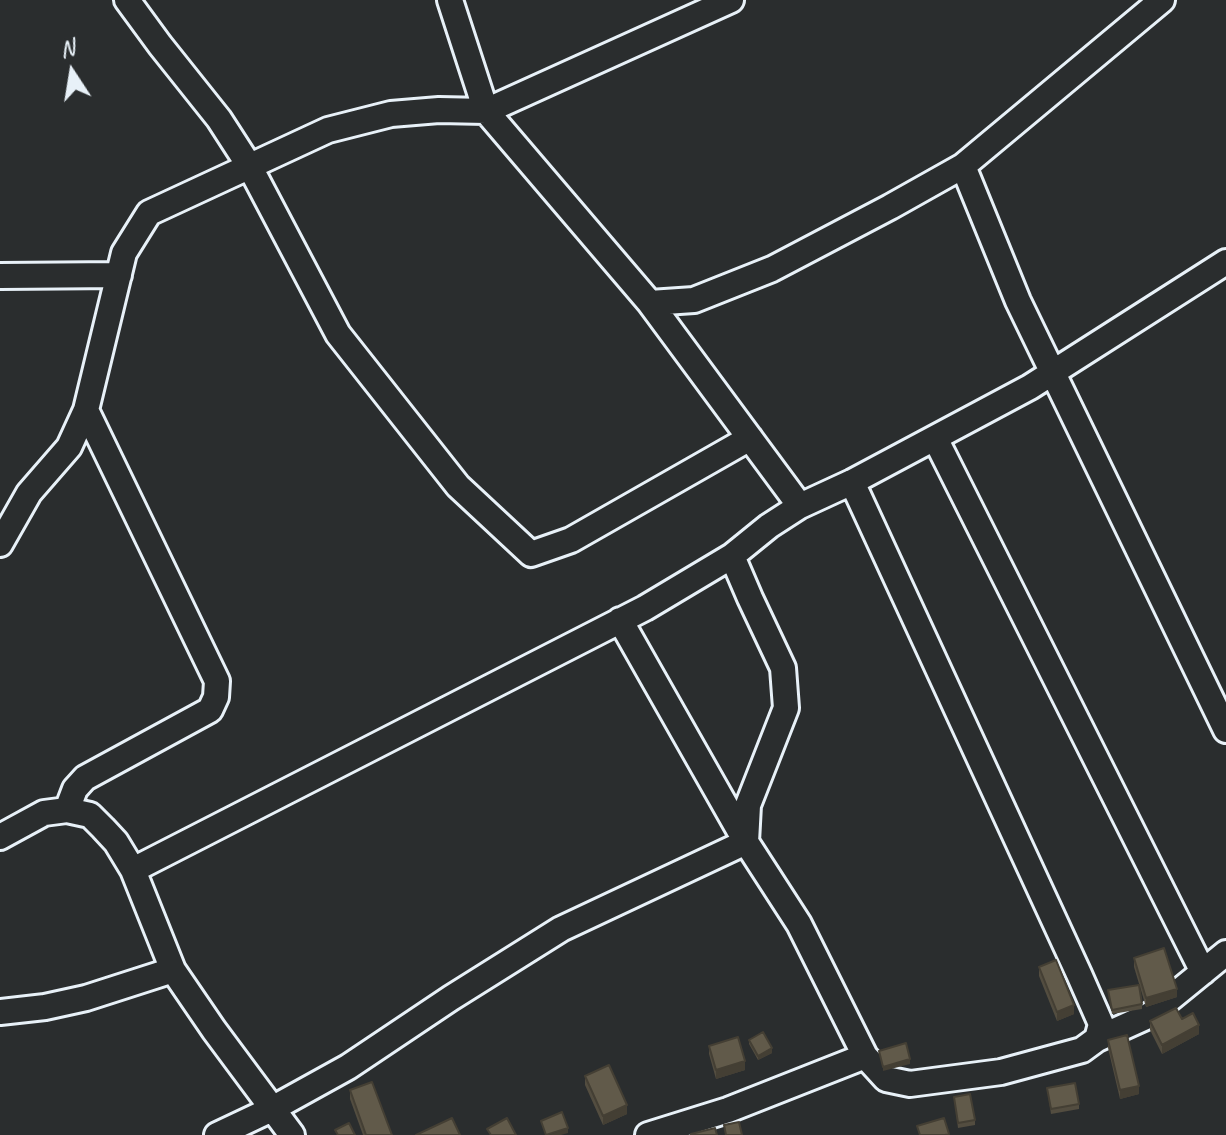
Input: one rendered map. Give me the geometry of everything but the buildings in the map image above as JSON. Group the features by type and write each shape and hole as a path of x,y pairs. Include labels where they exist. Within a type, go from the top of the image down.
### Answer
{"street":[{"path":"127,0 219,119 250,167 338,334 458,486 531,554 571,540 750,438"},
{"path":"450,0 486,111 650,303 800,506"},
{"path":"0,544 29,493 69,447 86,410 124,253 149,213 328,130 391,114 439,110 486,111 731,0"},
{"path":"650,303 694,300 772,269 963,166 1162,0"},
{"path":"963,166 1018,301 1226,730"},
{"path":"133,870 645,608 732,556 800,506 852,482 1030,387 1224,268"},
{"path":"1,274 119,275"},
{"path":"67,810 75,789 85,778 210,710 216,697 217,681 86,410"},
{"path":"935,438 1203,972"},
{"path":"852,482 1101,1024 1097,1039"},
{"path":"732,556 783,668 786,708 748,805 746,842"},
{"path":"620,620 746,842 799,924 865,1056 886,1079 910,1084 1001,1072 1082,1050 1097,1039 1150,1015 1226,953"},
{"path":"0,837 44,813 67,810 90,815 116,842 133,870 173,970 292,1135"},
{"path":"217,1135 348,1067 561,929 746,842"},
{"path":"0,1012 86,998 173,970"},
{"path":"648,1135 728,1110 865,1056"}]}
